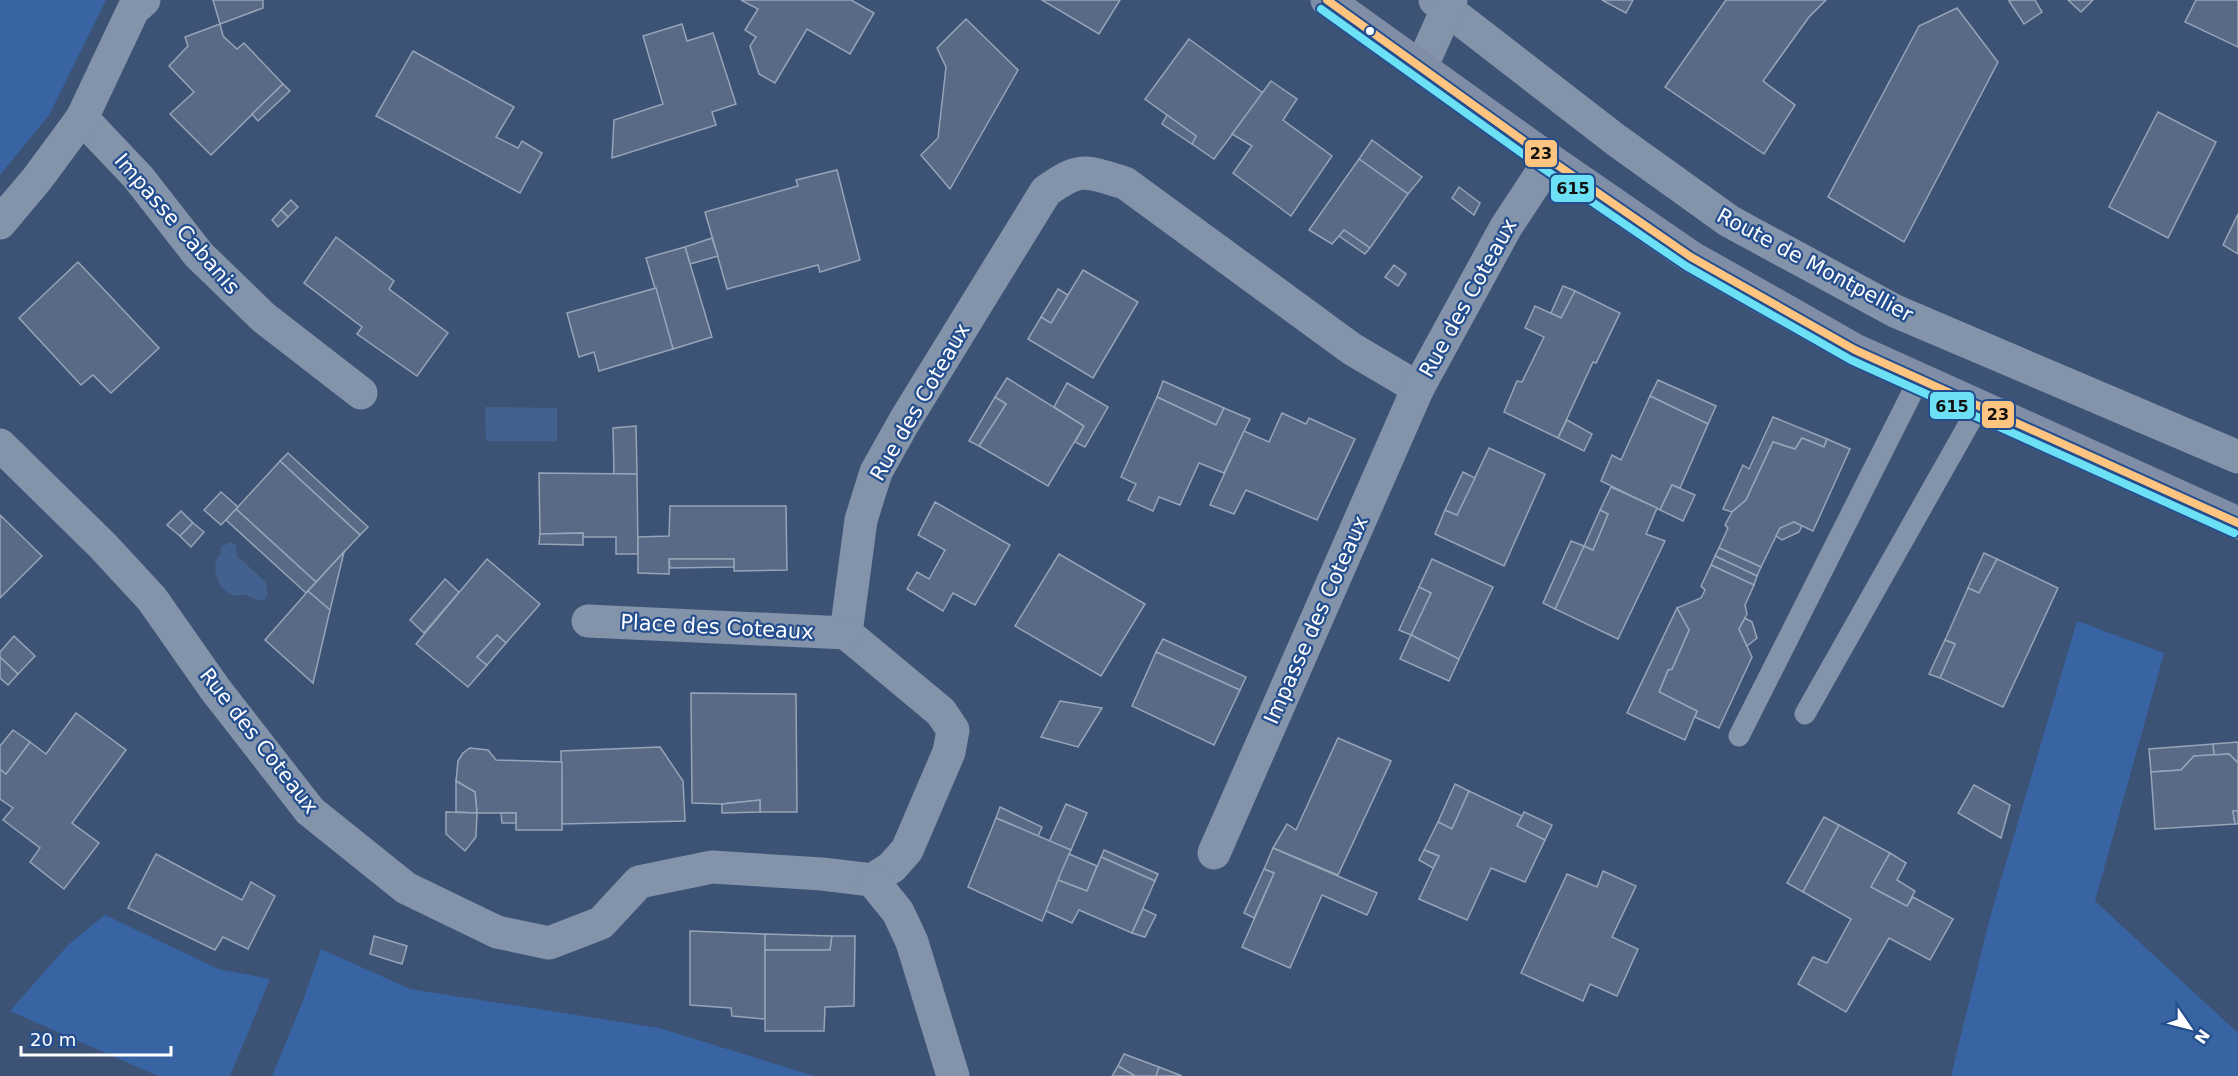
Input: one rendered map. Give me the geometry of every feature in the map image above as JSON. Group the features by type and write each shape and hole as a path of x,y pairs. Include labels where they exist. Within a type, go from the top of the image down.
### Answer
{"main road":[{"path":"1327,0 1550,160 1691,257 1855,350 2238,523"}],"street":[{"path":"0,223 38,179 82,118 133,10 144,0"},
{"path":"1421,68 1444,3"},
{"name":"Route de Montpellier","path":"1444,3 1616,141 1729,221 1895,311 2238,458"},
{"name":"Impasse Cabanis","path":"82,118 138,177 199,255 263,317 361,393"},
{"name":"Rue des Coteaux","path":"846,633 861,520 876,472 904,422 1046,191 1070,175 1086,172 1125,183 1352,349 1418,388 1506,226 1550,160"},
{"name":"Impasse des Coteaux","path":"1214,853 1418,388"},
{"name":"Rue des Coteaux","path":"0,445 103,546 152,599 215,689 310,811 406,888 497,932 549,943 601,923 639,882 712,867 811,873 872,880"},
{"name":"Place des Coteaux","path":"588,621 846,633"},
{"path":"846,633 941,712 953,730 949,752 907,850 892,867 872,880 898,912 912,942 953,1076"}],"lane":[{"path":"1739,736 1919,379"},
{"path":"1805,714 1979,406"}],"shaded area":[{"path":"0,0 106,0 49,115 0,175"},
{"path":"485,407 557,408 557,441 486,441"},
{"path":"229,542 236,545 237,556 266,582 268,594 265,599 258,601 247,595 232,595 221,586 216,575 216,563 221,554 221,548"},
{"path":"2077,621 2164,653 2095,901 2238,1033 2238,1076 1951,1076 1989,921"},
{"path":"105,915 218,969 270,979 230,1076 158,1076 10,1011 68,945"},
{"path":"321,949 410,989 659,1028 814,1076 272,1076 301,1006"}],"building":[{"path":"213,0 263,0 263,8 220,24"},
{"path":"741,0 851,0 874,13 850,54 807,29 775,83 759,74 750,46 756,37 745,30 758,9"},
{"path":"1042,0 1120,0 1099,34"},
{"path":"1602,0 1633,0 1626,13"},
{"path":"1726,0 1826,0 1809,17 1763,81 1795,105 1764,154 1665,87"},
{"path":"2035,0 2042,12 2024,24 2009,1"},
{"path":"2068,0 2093,0 2081,12"},
{"path":"2196,0 2238,0 2238,47 2185,22"},
{"path":"1957,8 1998,62 1904,242 1828,197 1919,26"},
{"path":"966,19 1018,70 950,189 921,155 938,138 946,67 937,48"},
{"path":"220,24 223,36 237,49 244,43 283,84 211,155 170,114 194,92 169,66 188,46 185,37"},
{"path":"682,24 687,41 713,33 736,104 712,112 716,125 612,158 614,120 663,104 643,36"},
{"path":"1189,39 1263,93 1214,159 1192,144 1196,136 1145,99"},
{"path":"413,51 514,107 496,137 518,148 522,141 542,153 520,193 376,116"},
{"path":"1271,81 1297,99 1283,120 1332,156 1291,216 1233,173 1252,146 1232,134"},
{"path":"283,84 290,91 258,121 252,114"},
{"path":"2158,112 2216,142 2168,238 2109,207"},
{"path":"1167,115 1196,136 1192,144 1162,124"},
{"path":"1372,140 1422,177 1408,194 1359,159"},
{"path":"1359,159 1408,194 1370,248 1344,230 1332,244 1309,230"},
{"path":"837,170 860,260 820,272 818,265 727,289 705,212 798,186 796,180"},
{"path":"1459,187 1480,203 1474,215 1452,198"},
{"path":"291,200 298,207 288,217 281,210"},
{"path":"281,210 288,217 278,227 272,220"},
{"path":"2238,214 2238,254 2223,245"},
{"path":"1344,230 1370,248 1365,254 1339,236"},
{"path":"336,237 394,281 389,289 448,333 417,376 357,334 362,327 304,283"},
{"path":"712,238 718,256 690,264 685,247"},
{"path":"685,247 712,337 673,349 646,258"},
{"path":"78,262 159,348 111,393 93,375 81,385 19,318"},
{"path":"1394,265 1406,274 1398,286 1385,277"},
{"path":"1083,270 1138,302 1093,378 1028,339 1041,317 1051,323"},
{"path":"1563,286 1575,291 1561,318 1551,313"},
{"path":"656,288 673,349 599,371 594,352 579,357 567,313"},
{"path":"1058,289 1068,295 1051,323 1041,317"},
{"path":"1575,291 1620,313 1596,363 1593,362 1558,438 1504,412 1517,381 1522,382 1544,337 1525,328 1535,306 1561,318"},
{"path":"1007,378 1084,426 1048,486 979,446 1006,404 995,397"},
{"path":"1658,380 1716,406 1708,424 1650,396"},
{"path":"1163,381 1224,408 1216,425 1157,397"},
{"path":"1067,383 1108,407 1085,447 1075,442 1084,426 1054,407"},
{"path":"1650,396 1708,424 1680,488 1672,485 1660,510 1601,481 1612,455 1621,460"},
{"path":"995,397 1006,404 979,446 969,441"},
{"path":"1157,397 1216,425 1224,408 1250,419 1224,473 1199,463 1180,505 1159,497 1153,511 1128,500 1136,484 1121,477"},
{"path":"1282,413 1306,424 1309,418 1355,439 1317,520 1246,490 1234,514 1210,505 1244,431 1269,442"},
{"path":"1773,417 1827,439 1824,447 1802,438 1795,449 1773,442 1746,500 1732,512 1723,509 1743,465 1749,469"},
{"path":"1567,420 1592,434 1584,451 1558,438"},
{"path":"636,426 637,474 614,474 613,428"},
{"path":"1802,438 1824,447 1827,439 1850,449 1813,531 1794,522 1780,528 1761,567 1719,548 1728,528 1725,525 1732,512 1746,500 1773,442 1795,449"},
{"path":"1489,448 1545,474 1504,566 1435,534 1445,510 1457,515"},
{"path":"288,453 368,527 360,535 280,461"},
{"path":"280,461 360,535 316,582 236,509"},
{"path":"1463,472 1475,478 1457,515 1445,510"},
{"path":"539,473 637,474 638,554 616,554 616,537 583,537 583,533 540,534"},
{"path":"1672,485 1695,495 1683,521 1660,510"},
{"path":"1611,487 1657,508 1646,534 1665,541 1618,639 1555,609 1584,546 1593,550 1608,514 1600,510"},
{"path":"221,492 238,507 221,525 204,510"},
{"path":"935,502 1010,545 975,605 953,593 943,611 907,589 917,572 929,579 945,550 918,535"},
{"path":"670,506 786,506 787,570 734,571 734,559 669,559 669,574 638,573 638,537 669,536"},
{"path":"236,509 316,582 306,593 226,520"},
{"path":"1600,510 1608,514 1593,550 1584,546"},
{"path":"181,511 193,523 180,536 167,525"},
{"path":"0,515 42,556 0,598"},
{"path":"1794,522 1802,526 1799,532 1782,540 1776,536 1780,528"},
{"path":"193,523 204,532 191,547 180,536"},
{"path":"583,533 583,545 539,544 540,534"},
{"path":"1571,541 1584,546 1555,609 1543,603"},
{"path":"1719,548 1761,567 1757,576 1715,556"},
{"path":"344,552 330,610 308,591"},
{"path":"1984,553 1997,559 1979,593 1968,588"},
{"path":"1059,554 1145,604 1101,676 1015,626"},
{"path":"1715,556 1757,576 1754,585 1711,565"},
{"path":"487,559 540,604 506,643 497,635 477,657 487,665 468,687 416,644"},
{"path":"669,559 734,559 734,567 670,568"},
{"path":"1432,559 1493,587 1459,659 1411,635 1431,593 1419,587"},
{"path":"1997,559 2058,588 2003,707 1940,678 1955,644 1945,640 1968,588 1979,593"},
{"path":"1711,565 1754,585 1745,605 1747,614 1739,629 1752,657 1719,728 1695,717 1697,711 1659,692 1689,630 1677,608 1701,598 1705,590 1701,586"},
{"path":"445,579 459,592 424,633 410,620"},
{"path":"1419,587 1431,593 1411,635 1399,630"},
{"path":"308,591 330,610 313,683 265,640"},
{"path":"1677,608 1689,630 1659,692 1697,711 1685,740 1627,713"},
{"path":"1745,618 1752,622 1757,638 1747,646 1739,629"},
{"path":"497,635 506,643 487,665 477,657"},
{"path":"1411,635 1459,659 1449,681 1400,659"},
{"path":"14,636 35,656 18,674 0,657 0,652"},
{"path":"1163,639 1246,677 1240,690 1156,652"},
{"path":"1945,640 1955,644 1940,678 1929,674"},
{"path":"1156,652 1240,690 1214,745 1132,706"},
{"path":"0,657 18,674 8,685 0,678"},
{"path":"691,693 796,694 797,812 760,812 760,800 722,804 692,803"},
{"path":"1060,701 1102,708 1078,747 1041,737"},
{"path":"76,713 126,750 72,823 99,843 64,889 30,862 40,848 3,820 13,808 0,799 0,769 6,774 30,742 46,754"},
{"path":"13,730 30,742 6,774 0,769 0,746"},
{"path":"1338,738 1391,761 1338,875 1273,848 1287,824 1296,830"},
{"path":"2238,742 2238,763 2229,754 2214,755 2213,744"},
{"path":"2213,744 2214,755 2194,756 2181,770 2151,772 2149,749"},
{"path":"660,747 683,781 685,821 562,824 561,751"},
{"path":"470,748 488,750 496,760 562,762 562,830 516,830 516,813 477,813 475,792 456,781 458,761"},
{"path":"2229,754 2238,763 2238,811 2233,811 2235,824 2155,829 2151,772 2181,770 2194,756"},
{"path":"456,781 475,792 477,813 456,812"},
{"path":"1455,784 1469,791 1452,829 1438,822"},
{"path":"1974,785 2010,805 2001,838 1958,813"},
{"path":"1469,791 1522,816 1517,826 1545,840 1525,882 1491,868 1467,920 1419,899 1439,856 1424,850 1438,822 1452,829"},
{"path":"760,800 760,812 722,813 722,804"},
{"path":"1066,804 1087,813 1071,850 1049,842"},
{"path":"1000,807 1042,827 1038,836 996,818"},
{"path":"2233,811 2238,811 2238,824 2235,824"},
{"path":"446,812 477,813 476,837 465,851 446,834"},
{"path":"1524,812 1552,825 1545,840 1517,826"},
{"path":"501,813 516,813 516,823 502,823"},
{"path":"1824,817 1839,825 1803,892 1787,883"},
{"path":"996,818 1071,850 1042,921 968,887"},
{"path":"1839,825 1890,853 1871,887 1907,906 1913,897 1953,919 1930,960 1889,938 1846,1012 1798,984 1813,957 1827,963 1851,919 1803,892"},
{"path":"1273,848 1377,893 1367,915 1322,895 1290,968 1242,947 1274,873 1264,869"},
{"path":"1104,850 1158,874 1155,881 1101,857"},
{"path":"1424,850 1439,856 1433,868 1419,860"},
{"path":"1890,853 1906,863 1897,880 1915,891 1907,906 1871,887"},
{"path":"156,854 242,900 251,882 275,896 248,949 223,937 215,950 128,908"},
{"path":"1069,854 1097,866 1087,891 1058,880"},
{"path":"1101,857 1155,881 1132,933 1079,910 1072,923 1046,911 1058,880 1087,891"},
{"path":"1264,869 1274,873 1254,918 1244,913"},
{"path":"1603,871 1636,886 1612,937 1638,949 1617,996 1590,984 1583,1001 1521,973 1567,874 1597,887"},
{"path":"1143,909 1156,915 1145,937 1132,933"},
{"path":"690,931 765,934 765,1019 732,1016 731,1008 690,1005"},
{"path":"765,934 832,936 830,950 765,950"},
{"path":"374,936 407,946 402,964 370,954"},
{"path":"832,936 855,936 854,1006 825,1007 824,1031 765,1031 765,950 830,950"},
{"path":"1124,1054 1159,1067 1156,1076 1135,1076 1118,1066"},
{"path":"1118,1066 1135,1076 1112,1076"},
{"path":"1159,1067 1182,1076 1156,1076"}],"transit line":[{"name":"23","path":"1327,0 1550,160 1691,257 1855,350 2238,523"},
{"name":"615","path":"1321,9 1544,169 1686,266 1851,360 2234,533"}]}
